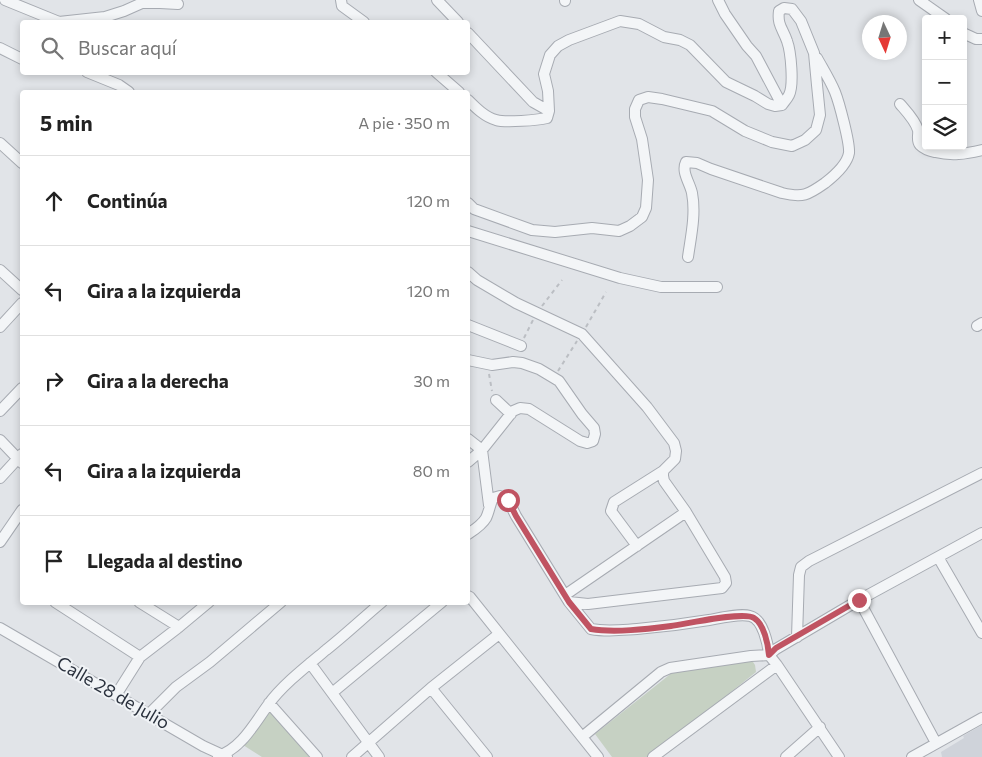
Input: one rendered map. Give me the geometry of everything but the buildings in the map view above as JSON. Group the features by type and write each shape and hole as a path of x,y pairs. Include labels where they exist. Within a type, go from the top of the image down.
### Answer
{"street":[{"path":"5,0 54,20"},
{"path":"341,0 342,6 361,20"},
{"path":"437,0 456,20"},
{"path":"718,0 725,14 756,56 782,105"},
{"path":"919,0 940,15"},
{"path":"979,0 982,11"},
{"path":"77,20 105,17 142,3 178,4"},
{"path":"470,102 482,114 498,121 547,118 549,111 548,91 544,74 550,55 558,46 564,43 620,21 639,24 664,37 680,40 690,45 726,82 768,104 782,105 790,95 792,76 788,40 779,24 778,18 779,11 784,8 792,9 800,21 814,53 835,92 847,136 849,153 838,171 809,194 802,196 782,193 697,163 686,162 684,170 693,205 688,257"},
{"path":"470,35 532,102 549,111"},
{"path":"967,35 976,40 982,40"},
{"path":"0,48 20,58"},
{"path":"470,205 474,209 532,230 555,232 592,228 619,230 630,226 642,217 646,208 648,180 642,139 635,117 635,108 638,100 648,97 662,99 712,111 745,131 772,142 792,146 805,140 816,130 820,115 814,53"},
{"path":"94,75 126,90"},
{"path":"439,75 457,90"},
{"path":"900,104 911,117 918,131 918,140 921,146 928,150 948,155 982,150"},
{"path":"0,143 20,161"},
{"path":"470,232 620,278 662,287 717,287"},
{"path":"0,270 20,288"},
{"path":"470,274 516,303 582,334 647,407 674,443 675,459 663,471 614,502 612,506 611,511 637,546"},
{"path":"0,327 20,305"},
{"path":"470,326 521,346"},
{"path":"470,360 492,365 513,362 522,363 538,369 559,381 594,428 595,434 593,441 587,443 580,442 529,409 520,408 513,411 482,450 470,460"},
{"path":"0,410 20,390"},
{"path":"496,400 511,414"},
{"path":"0,440 20,458"},
{"path":"470,441 482,450 489,506"},
{"path":"0,478 20,460"},
{"path":"567,598 588,604 722,588 726,583 726,577 686,512 664,481 663,471"},
{"path":"797,636 799,575 802,567 809,561 982,473"},
{"path":"470,532 481,524 486,517 493,498 500,496 508,500 567,598 591,629 605,632 671,626 729,617 750,616 756,618 765,634 769,655 839,757"},
{"path":"567,598 686,512"},
{"path":"0,542 20,513"},
{"path":"582,737 660,672 670,668 769,655 776,648 859,600 982,533"},
{"path":"938,557 982,633"},
{"path":"470,597 598,757"},
{"path":"859,600 936,743"},
{"path":"60,605 140,657"},
{"path":"144,605 179,627"},
{"path":"116,695 140,657 205,605"},
{"path":"149,714 176,687 210,662 277,605"},
{"path":"222,756 241,741 251,730 269,703 310,663 378,605"},
{"path":"332,693 438,605"},
{"name":"Calle 28 de Julio","path":"0,628 222,756"},
{"path":"352,757 431,688 499,634"},
{"path":"310,663 379,757"},
{"path":"653,757 777,665"},
{"path":"431,688 487,757"},
{"path":"269,703 317,757"},
{"path":"912,757 982,718"},
{"path":"786,757 820,727"}],"path":[{"path":"487,364 492,394 496,400"}],"shaded area":[{"path":"982,725 982,757 942,757 941,752"}],"green space":[{"path":"753,662 756,672 650,757 612,757 595,734 673,672"},
{"path":"270,711 311,757 262,757 243,745"}],"route":[{"path":"508,500 569,602 591,629 605,632 671,626 743,615 750,616 756,618 765,634 769,655 776,648 859,600"}]}
